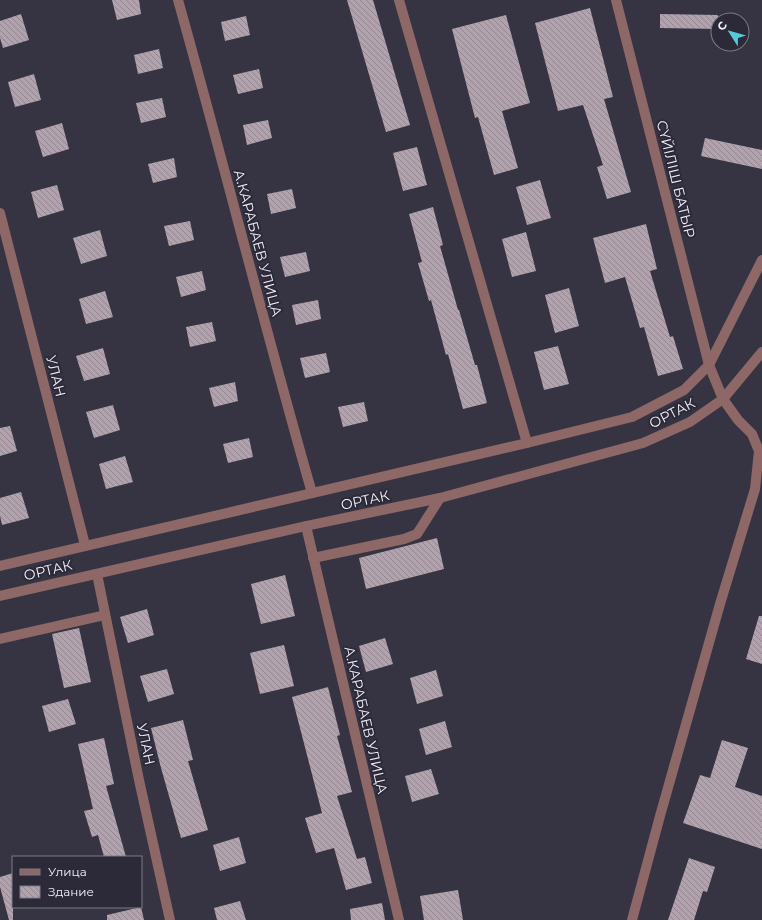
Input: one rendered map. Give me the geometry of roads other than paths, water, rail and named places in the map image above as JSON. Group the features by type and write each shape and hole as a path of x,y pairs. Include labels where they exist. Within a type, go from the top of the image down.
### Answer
{"street":[{"name":"А.КАРАБАЕВ УЛИЦА","path":"178,0 206,99 276,368 312,493"},
{"path":"399,0 527,443"},
{"name":"СҮЙІЛІШ БАТЫР","path":"616,0 709,365 724,399 738,420 752,434 761,452"},
{"name":"УЛАН","path":"0,213 85,545"},
{"name":"ОРТАК","path":"0,566 527,443 632,416 684,390 709,365 762,260"},
{"name":"ОРТАК","path":"0,596 306,526 440,498 643,443 690,422 724,399 762,352"},
{"path":"632,920 718,612 755,489 761,452"},
{"path":"313,558 404,539 417,534 440,498"},
{"name":"А.КАРАБАЕВ УЛИЦА","path":"306,526 399,920"},
{"name":"УЛАН","path":"97,574 170,920"},
{"path":"0,639 105,615"}]}
